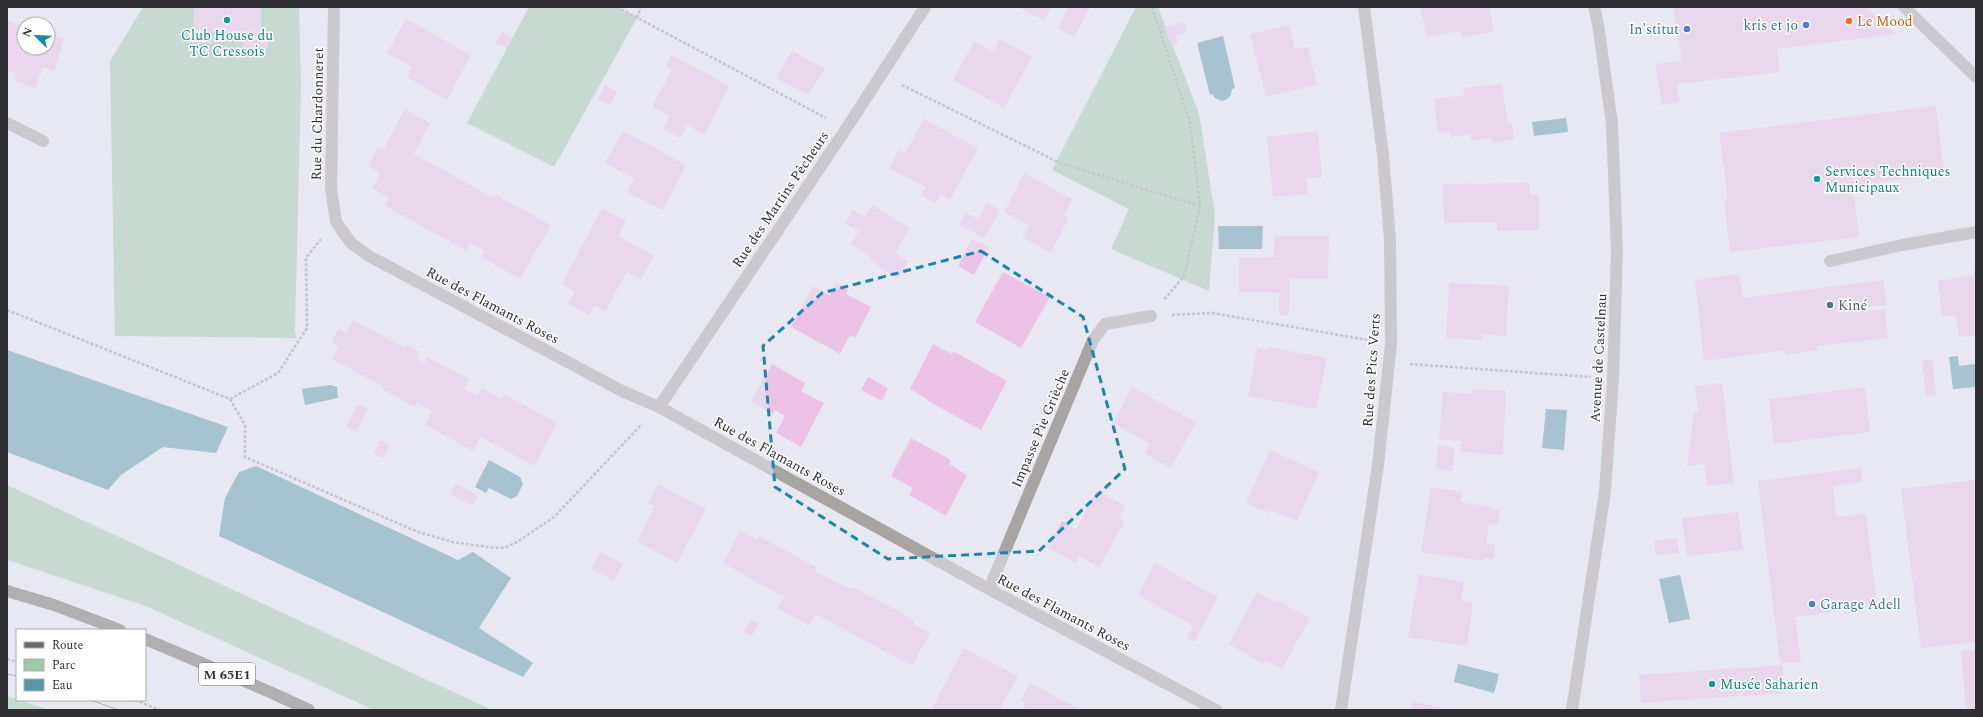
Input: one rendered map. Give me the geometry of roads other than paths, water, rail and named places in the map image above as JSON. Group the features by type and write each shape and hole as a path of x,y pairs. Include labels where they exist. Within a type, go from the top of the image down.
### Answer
{"main road":[{"path":"7,591 54,605 117,629"},
{"name":"M 65E1","path":"146,639 309,710"}],"street":[{"name":"Rue du Chardonneret","path":"334,7 331,188 336,222"},
{"name":"Rue des Martins Pêcheurs","path":"659,407 882,75 925,7"},
{"name":"Rue des Pics Verts","path":"1341,710 1378,465 1391,344 1390,231 1375,83 1364,7"},
{"name":"Avenue de Castelnau","path":"1572,710 1605,491 1613,379 1617,250 1612,124 1598,24 1594,7"},
{"path":"1904,7 1976,77"},
{"path":"7,123 43,141"},
{"name":"Rue des Flamants Roses","path":"336,222 351,243 369,256 622,391 659,407 989,589 1216,710"},
{"path":"1830,261 1902,245 1976,232"},
{"name":"Impasse Pie Grièche","path":"989,589 1093,340 1105,324 1151,316"}],"water":[{"path":"1223,36 1235,88 1232,89 1229,97 1222,101 1215,98 1212,94 1210,95 1197,43"},
{"path":"1566,118 1568,132 1534,136 1532,122"},
{"path":"1218,226 1263,226 1262,249 1219,249"},
{"path":"7,350 228,427 216,453 163,447 121,475 108,490 7,452"},
{"path":"1958,356 1959,366 1976,364 1976,387 1953,389 1949,357"},
{"path":"330,385 337,387 338,398 305,405 302,389"},
{"path":"1546,409 1567,410 1564,450 1542,448"},
{"path":"489,460 520,477 523,484 517,496 511,499 489,488 486,493 475,487"},
{"path":"256,466 458,560 473,552 511,578 479,628 533,663 523,677 219,536 225,498 239,472"},
{"path":"1680,575 1690,619 1669,623 1659,579"},
{"path":"1458,664 1499,674 1494,693 1454,682"}],"tram line":[{"path":"7,674 16,676"},
{"path":"93,701 119,710"}],"place":[{"name":"Club House du TC Cressois","path":"227,20"},
{"name":"Le Mood","path":"1849,21"},
{"name":"kris et jo","path":"1806,25"},
{"name":"In'stitut","path":"1687,29"},
{"name":"Services Techniques Municipaux","path":"1817,179"},
{"name":"Kiné","path":"1830,305"},
{"name":"Garage Adell","path":"1812,604"},
{"name":"Musée Saharien","path":"1712,684"}]}
